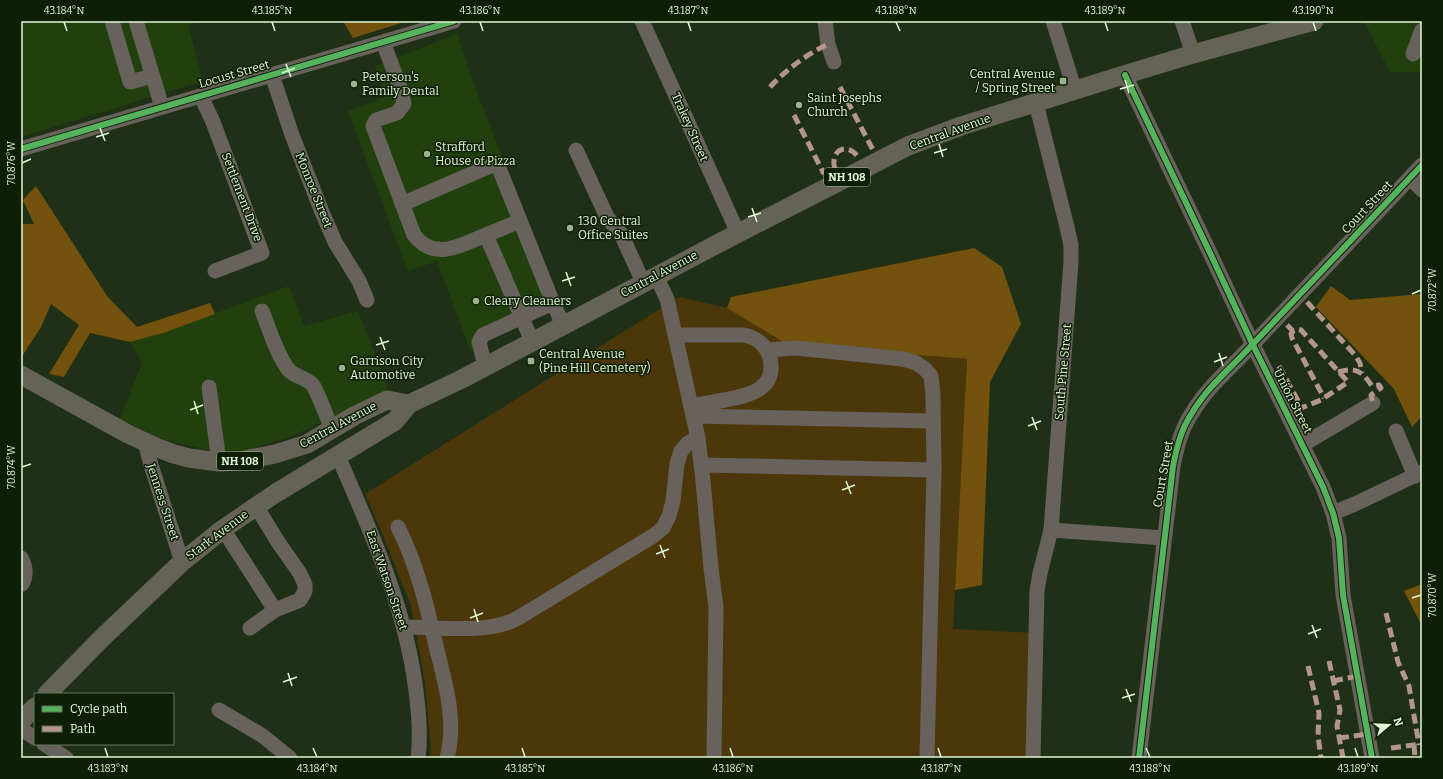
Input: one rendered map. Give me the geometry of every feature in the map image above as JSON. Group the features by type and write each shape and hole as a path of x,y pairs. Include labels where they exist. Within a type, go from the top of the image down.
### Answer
{"main road":[{"name":"Central Avenue","path":"21,375 145,442 174,454 189,458 219,462 240,461 275,454 307,444 354,416 387,400 409,404 908,146 961,126 1075,90 1192,54 1314,21"},
{"name":"Stark Avenue","path":"48,693 102,638 182,562 223,529 256,506 396,421 409,404"},
{"path":"332,429 338,456"},
{"path":"21,721 34,708"}],"street":[{"path":"112,21 130,82 152,76"},
{"path":"136,21 162,107"},
{"name":"Locust Street","path":"21,149 454,21"},
{"name":"Trakey Street","path":"642,21 738,233"},
{"path":"825,21 828,44 834,62"},
{"path":"1052,21 1075,90"},
{"path":"1182,21 1192,54"},
{"path":"1414,54 1422,30"},
{"path":"383,42 401,90 404,104 397,113 376,120 373,126 414,235 420,243 430,249 440,250 455,247 520,221"},
{"name":"Monroe Street","path":"272,75 292,135 335,242 359,281 367,300"},
{"name":"Union Street","path":"1125,75 1253,345 1323,487 1333,513 1339,538 1343,595 1372,758"},
{"name":"Settlement Drive","path":"200,96 213,122 262,253 215,271"},
{"name":"South Pine Street","path":"1033,758 1037,591 1050,530 1071,262 1071,245 1036,103"},
{"path":"576,150 607,216 621,234 650,279 667,299 676,335 698,438 702,465 716,607 714,758"},
{"path":"402,204 497,163 563,325"},
{"name":"Court Street","path":"1139,758 1173,466 1177,446 1185,425 1202,398 1217,381 1253,345 1422,164"},
{"path":"1410,178 1422,190"},
{"path":"486,235 532,341"},
{"path":"485,366 479,342 484,335 553,303"},
{"path":"262,311 282,359 289,370 296,376 306,379 313,385 332,429"},
{"path":"676,335 744,335 754,337 763,343 770,358 769,374 764,386 757,391 692,411"},
{"path":"767,350 796,348 903,359 916,363 925,369 931,376 933,395 934,470 927,758"},
{"path":"209,387 219,462"},
{"path":"1302,444 1373,403"},
{"path":"692,411 933,421"},
{"path":"1333,513 1419,474 1396,431"},
{"path":"404,627 473,628 508,623 654,536 663,528 670,516 677,464 681,452 688,443 698,438"},
{"name":"Jenness Street","path":"145,442 182,562"},
{"name":"East Watson Street","path":"338,456 387,573 404,627 414,678 420,724 418,758"},
{"path":"702,465 934,470"},
{"path":"250,628 275,610 300,600 305,591 305,584 299,572 278,542 256,506"},
{"path":"398,527 415,567 432,627 450,711 451,737 447,758"},
{"path":"223,529 275,610"},
{"path":"1050,530 1164,538"},
{"path":"21,558 26,573 22,584"},
{"path":"219,710 263,736 290,758"},
{"path":"21,728 34,737"},
{"path":"46,745 66,758"}],"shaded area":[{"path":"21,21 194,21 194,23 188,25 203,81 21,137"},
{"path":"343,21 400,21 401,23 353,38"},
{"path":"1364,21 1422,21 1422,72 1390,72"},
{"path":"457,34 474,85 561,306 470,349 437,261 408,271 348,111 386,97 375,66"},
{"path":"36,186 107,296 137,327 210,303 215,314 163,333 130,342 90,333 64,377 49,374 79,325 51,304 41,327 21,358 21,224 34,224 23,200"},
{"path":"974,248 1002,267 1021,324 990,382 982,585 955,590 967,359 788,345 727,308 731,297"},
{"path":"289,286 304,326 358,311 388,387 375,398 292,436 248,450 212,451 162,439 120,419 142,363 130,342 163,333"},
{"path":"1331,286 1350,300 1422,294 1422,416 1412,427 1394,389 1316,307"},
{"path":"679,297 727,308 788,345 967,359 953,629 1035,633 1028,758 429,758 431,750 425,682 411,606 365,494"},
{"path":"1422,584 1422,626 1404,591"}],"marked path":[{"path":"770,87 797,63 828,44"},
{"path":"840,87 873,150"},
{"path":"794,115 824,174"},
{"path":"835,169 835,157 840,150 849,150 854,152 858,157"},
{"path":"1307,302 1355,355 1360,363 1362,373"},
{"path":"1287,325 1293,331 1297,329 1301,330 1348,382 1321,400 1294,411"},
{"path":"1293,331 1291,334 1292,338 1324,398"},
{"path":"1279,366 1302,408"},
{"path":"1338,372 1354,370 1362,374 1372,386 1379,385 1381,388 1371,395 1373,403"},
{"path":"1386,613 1398,662 1409,686 1419,745"},
{"path":"1329,661 1340,710 1337,726 1343,758"},
{"path":"1308,666 1319,713 1318,736 1321,758"},
{"path":"1333,681 1358,676"},
{"path":"1339,738 1368,734"},
{"path":"1391,748 1422,744"},
{"path":"1414,745 1415,758"}],"cycle path":[{"path":"21,149 454,21"},
{"path":"1125,75 1253,345 1323,487 1333,513 1339,538 1343,595 1372,758"},
{"path":"1139,758 1173,466 1185,425 1198,404 1212,386 1422,165"}],"place":[{"name":"Central Avenue / Spring Street","path":"1063,81"},
{"name":"Peterson's Family Dental","path":"354,84"},
{"name":"Saint Josephs Church","path":"799,105"},
{"name":"Strafford House of Pizza","path":"427,154"},
{"name":"130 Central Office Suites","path":"570,228"},
{"name":"Cleary Cleaners","path":"476,301"},
{"name":"Central Avenue (Pine Hill Cemetery)","path":"531,361"},
{"name":"Garrison City Automotive","path":"342,368"}]}
